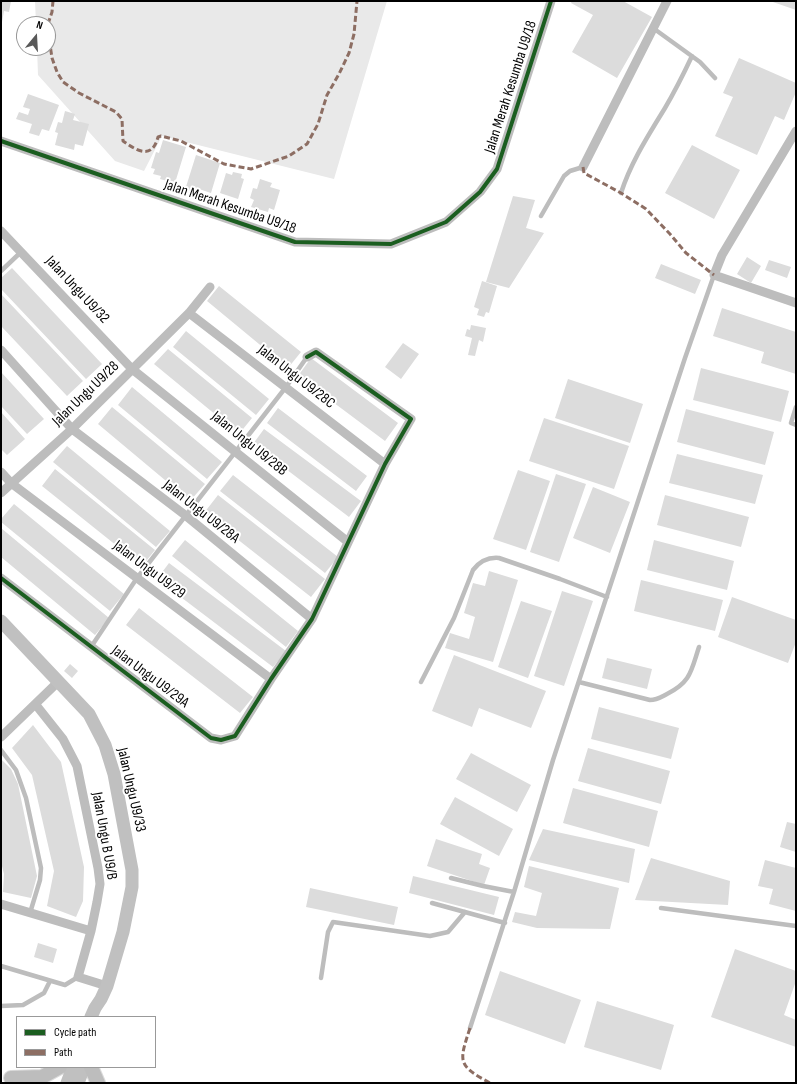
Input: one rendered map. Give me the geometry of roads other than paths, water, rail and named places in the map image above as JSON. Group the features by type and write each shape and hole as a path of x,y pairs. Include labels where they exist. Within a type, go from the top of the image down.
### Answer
{"main road":[{"path":"9,1079 42,1077 58,1068"},
{"path":"91,1068 98,1083"},
{"path":"9,1079 27,1083"}],"street":[{"name":"Jalan Merah Kesumba U9/18","path":"1,141 295,242 391,244 446,222 480,192 497,169 551,1"},
{"path":"583,167 667,1"},
{"path":"796,131 722,255 714,275 796,303"},
{"name":"Jalan Ungu U9/32","path":"1,231 132,369"},
{"name":"Jalan Ungu U9/28","path":"1,493 72,429 189,313 210,287"},
{"name":"Jalan Ungu U9/28C","path":"189,313 385,464"},
{"name":"Jalan Ungu U9/28A","path":"1,350 72,429 185,515 312,619"},
{"name":"Jalan Ungu U9/29A","path":"1,578 211,738 221,740 234,736 312,619 385,464 411,419 316,352 307,357"},
{"name":"Jalan Ungu U9/28B","path":"132,369 348,542"},
{"name":"Jalan Ungu U9/29","path":"1,472 11,483 271,679"},
{"name":"Jalan Ungu U9/33","path":"1,621 60,681 89,714 105,745 114,774 132,870 132,887 125,925 107,986 91,1016"},
{"path":"1,737 60,681"},
{"name":"Jalan Ungu B U9/B","path":"36,705 63,739 77,766 98,868 100,884 91,931 78,977"},
{"path":"1,904 91,931"},
{"path":"78,977 107,986"},
{"name":"Jalan Ungu U9/33","path":"100,1016 103,1008 101,999"},
{"path":"67,1083 72,1068"},
{"path":"78,1083 84,1068"}],"lane":[{"path":"653,28 700,62 715,78"},
{"path":"621,193 632,164 665,108 692,56"},
{"path":"541,216 564,176 570,171 583,167"},
{"path":"1,271 21,252"},
{"path":"470,1028 514,892 553,760 714,275"},
{"path":"91,648 136,578 286,387 307,357"},
{"path":"796,407 791,423 796,425"},
{"path":"420,682 454,618 473,570 476,566 489,558 499,558 607,597"},
{"path":"579,682 655,700 679,689 688,678 699,647"},
{"path":"1,750 16,770 24,791 41,868 40,880 30,913"},
{"path":"451,878 514,892"},
{"path":"432,903 504,923"},
{"path":"662,908 796,926"},
{"path":"321,978 328,932 333,922 430,936 448,932 465,912"},
{"path":"1,966 65,985 78,977"},
{"path":"1,1006 23,1005 44,993 50,981"}]}
